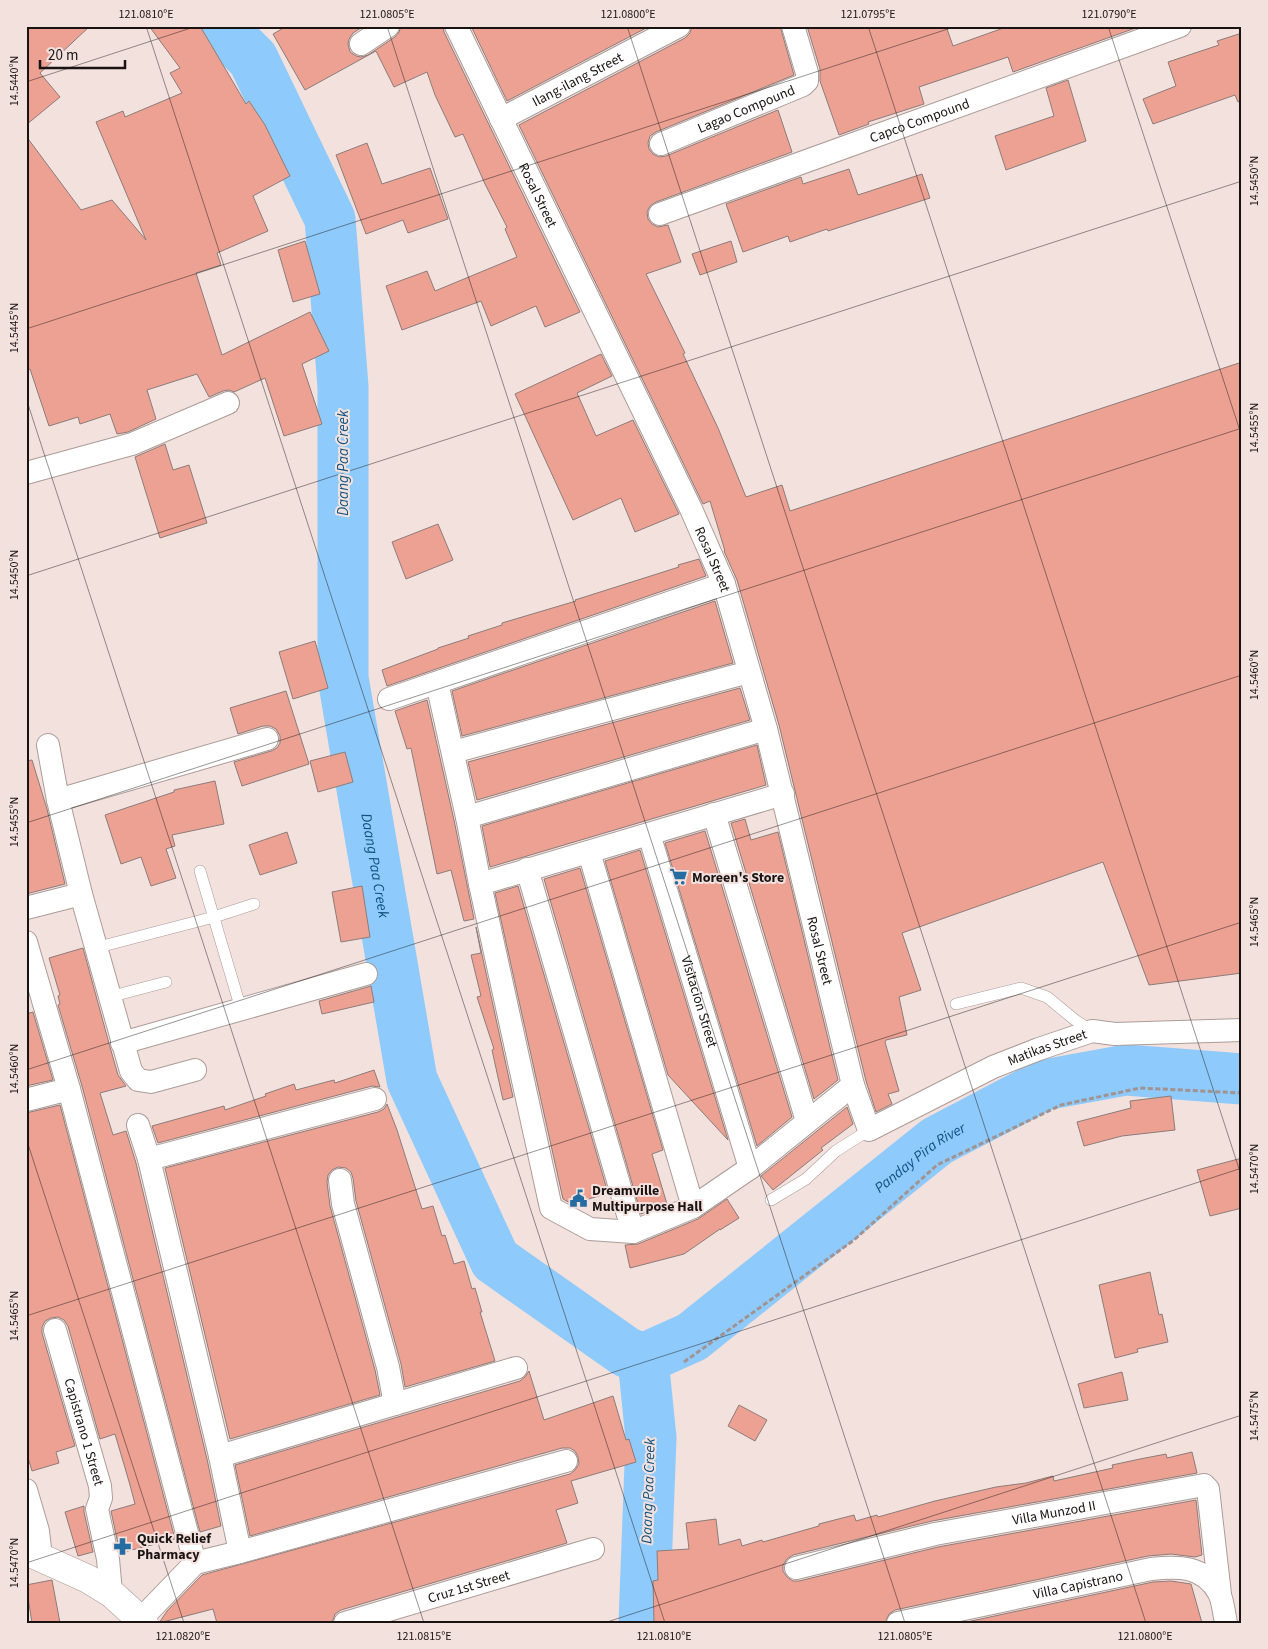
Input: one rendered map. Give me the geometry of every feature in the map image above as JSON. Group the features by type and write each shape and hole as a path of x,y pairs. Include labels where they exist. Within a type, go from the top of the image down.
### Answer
{"street":[{"path":"361,44 388,26"},
{"name":"Rosal Street","path":"456,26 691,509 724,584 783,794 853,1085 869,1130"},
{"name":"Ilang-ilang Street","path":"501,119 680,26"},
{"name":"Lagao Compound","path":"661,144 803,85 807,81 807,73 793,26"},
{"name":"Capco Compound","path":"660,214 1180,26"},
{"path":"26,473 132,444 228,403"},
{"path":"389,699 724,584"},
{"path":"453,752 749,672"},
{"path":"437,683 551,1208 590,1229 633,1232 693,1207 750,1168 853,1085"},
{"path":"467,817 766,729"},
{"path":"58,800 266,739"},
{"path":"48,745 58,800 81,894 131,1071 138,1080 151,1082 195,1070"},
{"path":"480,884 783,794"},
{"path":"714,814 807,1122"},
{"name":"Visitacion Street","path":"649,834 750,1168"},
{"path":"589,852 693,1207"},
{"path":"528,869 633,1232"},
{"path":"26,908 81,894"},
{"path":"26,942 32,986 69,1089 195,1563"},
{"path":"122,1043 366,974"},
{"name":"Matikas Street","path":"869,1130 993,1067 1092,1031 1115,1034 1242,1030"},
{"path":"26,1100 69,1089"},
{"path":"149,1159 375,1100"},
{"path":"138,1125 149,1159 220,1456 240,1552"},
{"path":"340,1180 343,1204 388,1367 395,1404"},
{"name":"Capistrano 1 Street","path":"55,1330 100,1486 101,1498 97,1509 108,1559 111,1593"},
{"path":"220,1456 516,1368"},
{"path":"26,1490 38,1531 34,1554 88,1578 111,1593 142,1621 195,1563 566,1461"},
{"name":"Villa Munzod II","path":"796,1568 935,1534 1204,1485 1208,1489 1220,1594"},
{"name":"Cruz 1st Street","path":"345,1623 593,1549"},
{"name":"Villa Capistrano","path":"898,1623 1170,1567 1187,1568 1199,1574 1210,1581 1220,1594"},
{"path":"1220,1594 1226,1623"}],"lane":[{"path":"200,871 241,1009"},
{"path":"95,948 214,917 254,904"},
{"path":"109,997 166,982"},
{"path":"956,1004 1021,988 1047,997 1092,1031"},
{"path":"771,1200 806,1179 836,1151 869,1130"}],"path":[{"path":"684,1362 854,1240 937,1165 1061,1105 1140,1088 1242,1092"}],"building":[{"path":"26,26 90,26 40,73 60,97 26,125"},
{"path":"149,26 200,26 246,104 249,101 265,125 290,176 253,196 268,231 217,253 221,265 196,273 222,355 310,312 329,351 302,364 322,424 284,436 265,378 234,392 229,390 223,391 209,397 197,374 147,390 156,419 128,432 117,434 110,414 80,424 78,417 49,426 30,369 26,371 26,136 81,210 112,200 146,240 96,122 123,111 125,117 182,93 170,73 180,68"},
{"path":"287,26 364,26 353,33 348,44 350,52 361,57 368,55 395,37 401,26 443,26 444,32 580,312 545,327 536,306 491,326 481,301 402,330 386,286 427,271 435,291 517,257 505,229 507,227 463,134 455,137 435,95 427,72 394,87 376,51 305,90 273,34"},
{"path":"471,26 650,26 507,101"},
{"path":"692,26 780,26 794,75 656,132 650,136 648,143 649,149 653,154 659,157 666,156 778,110 792,152 656,202 650,206 647,212 648,219 652,224 658,227 668,225 681,262 646,274 685,353 683,354 718,428 746,497 782,485 790,511 1242,362 1242,973 1149,985 1103,862 902,933 921,990 899,997 907,1035 886,1040 885,1042 899,1091 888,1094 892,1104 876,1112 866,1081 779,725 737,580 724,551 710,501 703,504 519,125 685,38 690,33"},
{"path":"807,26 946,26 953,46 1009,26 1141,26 1013,72 1008,57 919,87 924,104 868,122 869,124 839,135 820,81 820,69"},
{"path":"1242,33 1242,101 1238,102 1235,95 1153,124 1143,99 1176,86 1168,62 1219,45 1217,41"},
{"path":"1068,80 1086,141 1006,170 995,136 1054,116 1046,88"},
{"path":"367,143 382,184 430,168 448,219 408,233 403,220 366,234 336,155"},
{"path":"849,169 858,195 922,174 930,198 790,242 788,236 743,252 726,204 801,177 803,184"},
{"path":"305,241 320,294 293,302 278,250"},
{"path":"731,241 737,262 700,275 692,254"},
{"path":"601,354 612,376 577,393 596,436 633,420 679,514 635,532 621,498 573,520 515,394"},
{"path":"165,444 173,470 189,465 207,523 160,538 135,457"},
{"path":"438,524 453,560 406,579 392,542"},
{"path":"699,559 706,576 387,686 382,670 469,638 468,636 502,625 502,623 576,601"},
{"path":"715,601 733,663 462,736 452,691"},
{"path":"315,641 328,688 293,699 279,652"},
{"path":"740,688 750,720 477,800 468,762"},
{"path":"286,691 309,764 242,786 234,762 277,748 280,743 280,736 276,729 270,726 263,726 238,734 230,708"},
{"path":"427,700 474,919 464,921 451,870 437,874 411,748 407,749 395,711"},
{"path":"757,745 766,785 490,867 482,826"},
{"path":"345,752 353,782 318,792 310,761"},
{"path":"32,760 47,809 65,884 26,894 26,761"},
{"path":"215,781 224,824 172,835 175,846 166,849 176,878 151,886 141,857 121,864 105,815 174,792 174,790"},
{"path":"745,819 751,840 778,832 838,1080 814,1099 731,823"},
{"path":"705,831 792,1117 757,1146 665,843"},
{"path":"287,832 297,863 260,875 249,845"},
{"path":"640,850 728,1140 668,1075 605,861"},
{"path":"580,868 663,1150 652,1154 667,1204 641,1214 544,879"},
{"path":"362,886 370,937 341,942 332,892"},
{"path":"518,886 606,1186 602,1195 572,1204 563,1199 495,893"},
{"path":"476,927 513,1097 503,1100 492,1050 494,1049 477,997 481,996 471,955 481,953"},
{"path":"83,948 118,1075 126,1086 100,1093 113,1135 126,1131 136,1163 207,1459 221,1526 200,1532 82,1086 58,1005 60,1004 58,996 60,995 49,958"},
{"path":"371,986 374,1002 322,1014 319,1001"},
{"path":"33,1012 53,1080 26,1086 26,1014"},
{"path":"374,1070 380,1087 372,1086 158,1143 152,1126 224,1106 225,1110 294,1084 296,1090 334,1080 335,1083"},
{"path":"1171,1096 1175,1130 1122,1136 1084,1146 1077,1122 1131,1108 1130,1101"},
{"path":"387,1104 422,1209 433,1206 442,1236 445,1235 454,1264 464,1261 472,1289 475,1288 482,1312 480,1312 495,1361 405,1387 401,1364 356,1201 353,1178 351,1172 346,1168 338,1167 328,1175 330,1206 375,1370 380,1395 230,1439 165,1168 378,1112 384,1109"},
{"path":"60,1105 175,1539 120,1553 111,1511 135,1504 115,1434 100,1439 68,1326 64,1320 58,1317 45,1321 42,1333 75,1446 56,1452 59,1463 32,1471 26,1451 26,1113"},
{"path":"847,1107 853,1124 821,1148 823,1150 773,1190 761,1176"},
{"path":"1242,1158 1242,1208 1210,1216 1197,1170"},
{"path":"727,1199 739,1218 684,1254 630,1268 625,1245 638,1244 698,1219"},
{"path":"1150,1272 1159,1315 1162,1314 1168,1342 1137,1349 1138,1352 1115,1358 1099,1285"},
{"path":"529,1371 544,1420 613,1396 626,1440 629,1439 636,1462 571,1481 578,1503 556,1510 567,1543 341,1610 335,1614 332,1623 217,1623 213,1609 159,1623 167,1611 202,1575 570,1474 579,1464 578,1457 575,1451 570,1448 562,1448 250,1536 235,1465 520,1381"},
{"path":"1122,1372 1128,1400 1084,1408 1078,1384"},
{"path":"739,1405 767,1420 755,1441 728,1426"},
{"path":"1192,1452 1197,1473 932,1521 793,1555 783,1565 783,1571 793,1581 799,1581 938,1547 1196,1500 1202,1555 1195,1557 1171,1554 1148,1556 895,1610 889,1614 885,1623 654,1623 653,1581 658,1580 657,1551 689,1549 686,1523 716,1519 719,1545 740,1539 742,1546 762,1540 763,1542 854,1515 856,1521 877,1515 878,1517 996,1487 1026,1483 1053,1476 1054,1481 1113,1468 1112,1465 1140,1459 1166,1454 1167,1458"},
{"path":"84,1506 93,1552 78,1556 65,1512"},
{"path":"52,1580 60,1623 32,1623 26,1585"},
{"path":"1171,1581 1191,1584 1202,1623 962,1623 1153,1582"}],"waterway":[{"name":"Daang Paa Creek","path":"220,26 253,59 330,219 343,387 343,678 412,1080 495,1260 626,1352 643,1359"},
{"name":"Panday Pira River","path":"643,1359 692,1337 937,1141 1044,1085 1126,1070 1242,1079"},
{"name":"Daang Paa Creek","path":"643,1359 651,1438 644,1623"}],"place":[{"name":"Moreen's Store","path":"678,877"},
{"name":"Dreamville Multipurpose Hall","path":"578,1198"},
{"name":"Quick Relief Pharmacy","path":"123,1546"}]}
